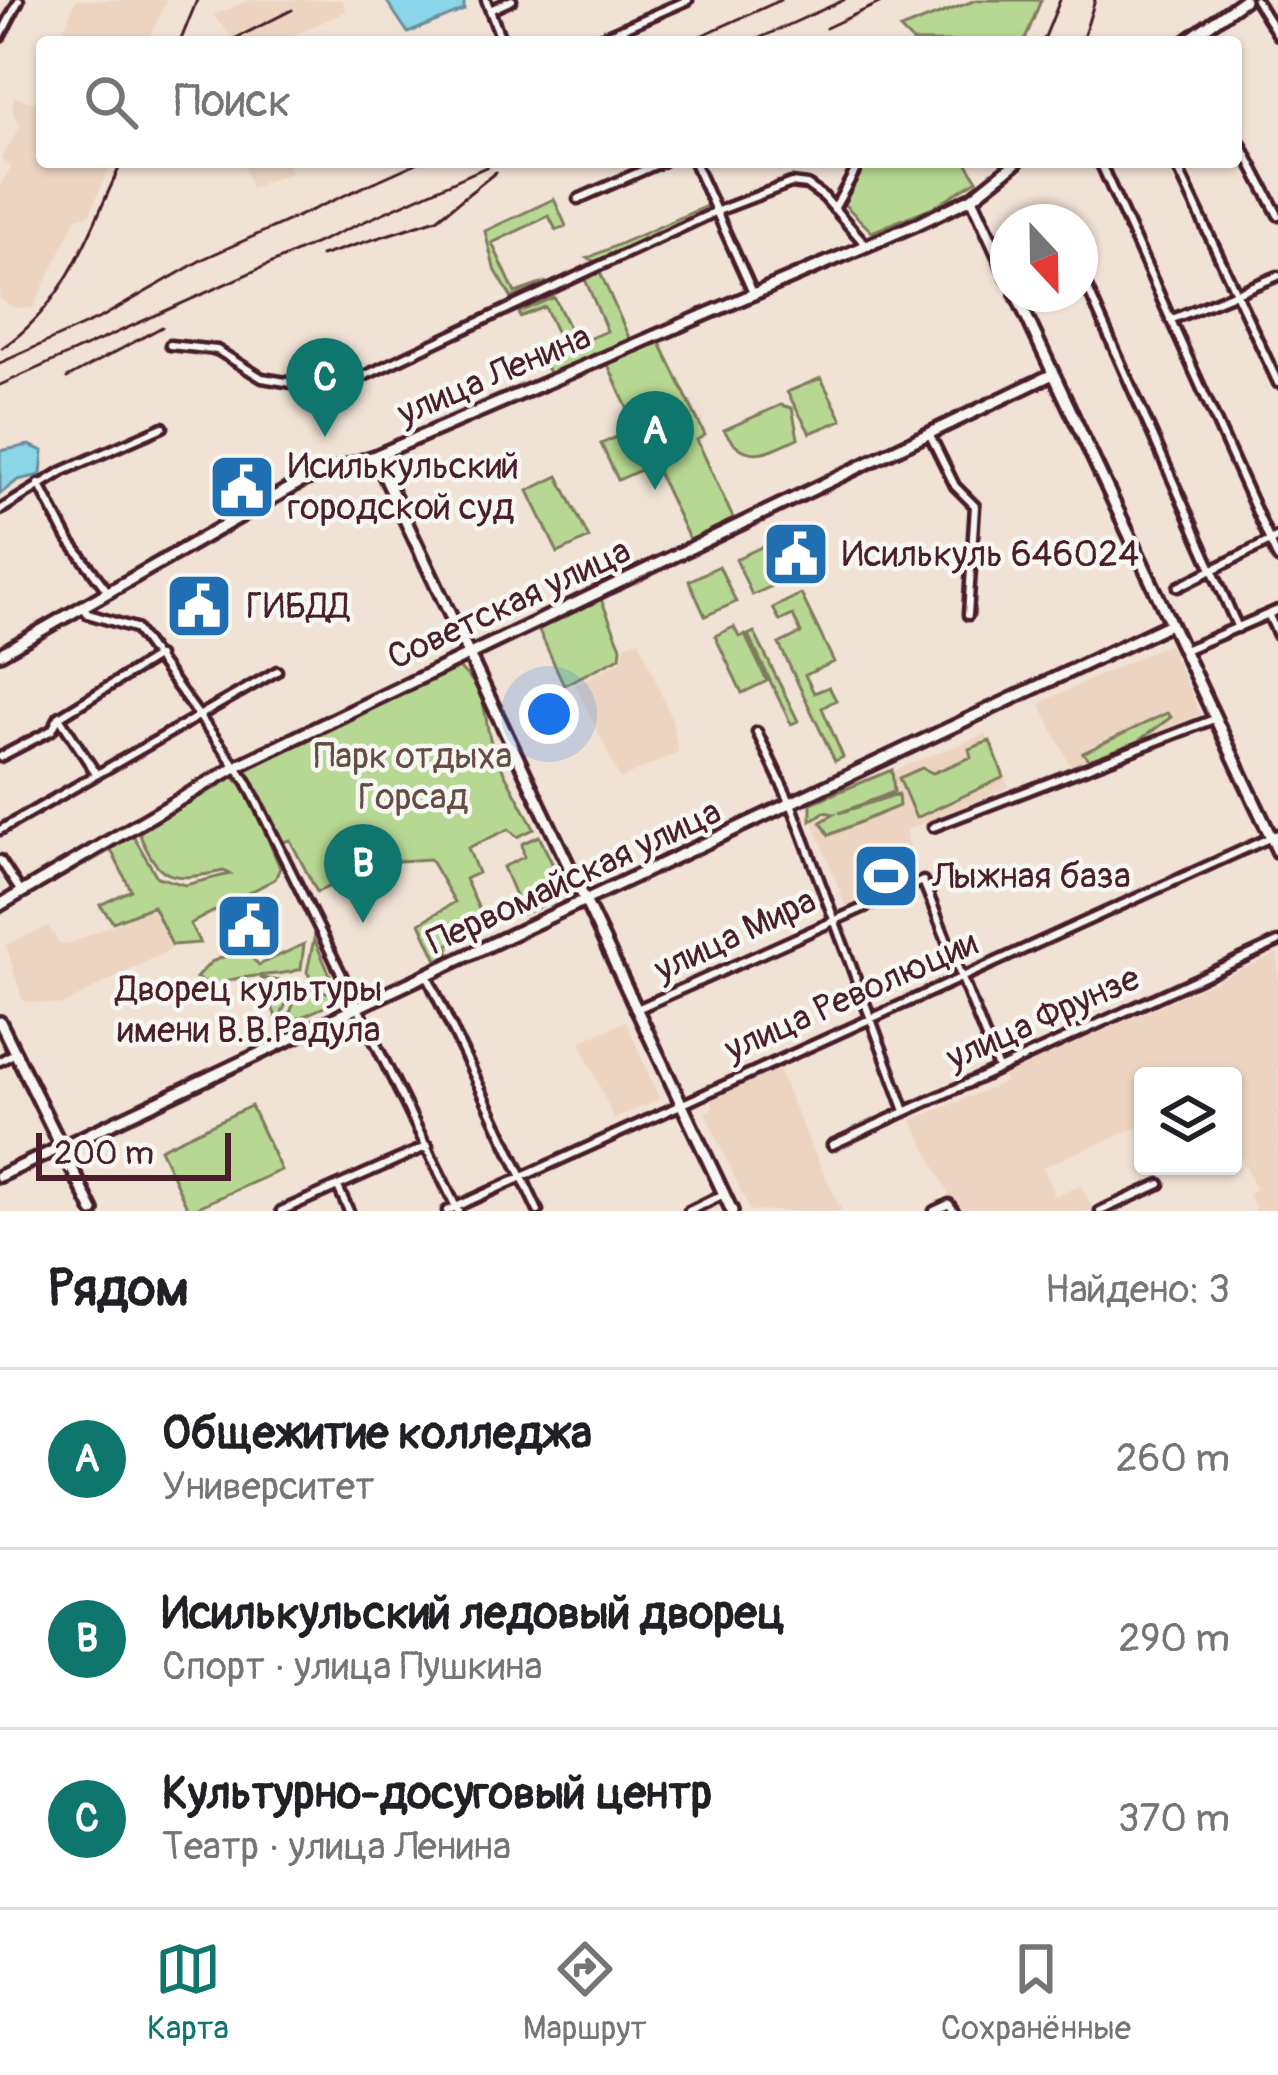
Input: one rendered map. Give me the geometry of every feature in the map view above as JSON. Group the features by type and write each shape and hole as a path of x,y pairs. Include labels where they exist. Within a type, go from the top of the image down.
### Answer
{"street":[{"path":"0,37 19,0"},
{"path":"486,0 500,36"},
{"path":"490,10 512,0"},
{"path":"605,36 688,0"},
{"path":"1194,36 1244,0"},
{"path":"1256,0 1278,35"},
{"path":"1242,146 1278,215"},
{"path":"578,200 649,168"},
{"path":"697,168 753,293"},
{"path":"834,209 857,168"},
{"name":"улица Ленина","path":"0,654 106,589 304,480 375,456 973,199 1010,168"},
{"path":"1103,168 1274,539 1278,560"},
{"path":"1177,168 1278,383"},
{"path":"170,346 217,350 262,378 334,390 716,211 791,183 807,185 866,244"},
{"path":"973,199 990,237"},
{"path":"1170,320 1278,276"},
{"path":"1024,312 1182,651 1274,835 1278,852"},
{"path":"1098,312 1238,628"},
{"name":"Советская улица","path":"0,905 237,766 1053,374"},
{"path":"0,510 39,484 164,427"},
{"path":"929,433 955,486 975,506 968,615"},
{"path":"375,456 732,1211"},
{"path":"39,484 68,539 106,589"},
{"path":"1178,587 1274,539"},
{"path":"81,604 88,614 135,628 237,766 457,1209"},
{"path":"1182,651 1278,610"},
{"path":"1268,614 1278,635"},
{"name":"Первомайская улица","path":"0,1176 1170,624"},
{"path":"0,757 52,730 59,717 158,656"},
{"path":"0,830 277,671"},
{"path":"59,717 95,772"},
{"path":"933,827 1214,718"},
{"path":"757,732 792,806 905,1111"},
{"name":"улица Революции","path":"447,1211 1274,835"},
{"path":"0,860 21,892"},
{"name":"улица Мира","path":"637,1009 922,881 961,976"},
{"name":"улица Фрунзе","path":"832,1145 1278,942"},
{"path":"427,974 538,1211"},
{"path":"961,976 998,1066"},
{"path":"0,1022 93,1211"},
{"path":"0,1061 16,1053"},
{"path":"280,1211 428,1146"},
{"path":"1100,1211 1160,1184"},
{"path":"337,1186 349,1211"},
{"path":"689,1211 724,1195"},
{"path":"934,1211 951,1207"}],"shaded area":[{"path":"76,0 167,0 150,36 61,36"},
{"path":"251,0 342,0 347,11 291,36 231,36 213,15"},
{"path":"14,96 34,103 36,98 36,168 109,168 90,214 76,219 33,308 15,308 0,299 0,186 11,167 1,159 20,127 12,108"},
{"path":"245,168 289,168 291,172 251,188"},
{"path":"639,640 672,720 678,752 620,779 575,684 622,660 625,645"},
{"path":"1168,644 1201,715 1071,767 1040,703"},
{"path":"986,734 1009,787 907,830 914,878 846,907 809,811 811,803"},
{"path":"151,908 171,949 62,1005 23,1001 6,945 48,926 59,943 69,944"},
{"path":"1278,953 1278,1211 1256,1211 1249,1194 1256,1189 1242,1158 1242,1067 1134,1067 1134,1129 1043,1167 1055,1196 1081,1186 1094,1211 957,1211 912,1120 1005,1082 1003,1075"},
{"path":"626,1021 659,1099 614,1119 580,1042"},
{"path":"778,1069 842,1211 750,1211 705,1113 713,1107 713,1099"}],"green space":[{"path":"976,0 1041,0 1026,36 907,36 900,29"},
{"path":"862,168 970,168 977,180 935,206 872,232 844,204"},
{"path":"554,199 566,226 556,230 549,216 492,243 515,293 547,282 512,298 494,268 485,231"},
{"path":"709,205 708,213 596,262 588,258"},
{"path":"599,270 630,340 550,374 543,362 565,352 545,307 520,317 519,312 554,297 577,344 607,331 584,277"},
{"path":"658,339 705,435 697,440 734,520 690,541 654,464 618,480 601,444 636,428 606,360"},
{"path":"821,378 842,420 810,433 787,392"},
{"path":"781,405 792,408 798,438 757,453 740,448 724,430"},
{"path":"558,476 589,538 558,553 528,491"},
{"path":"766,545 783,581 752,595 736,559"},
{"path":"719,566 736,602 705,616 689,581"},
{"path":"801,594 834,662 805,675 814,693 829,687 836,700 822,708 843,757 835,761 779,644 801,633 793,615 780,621 773,608"},
{"path":"600,597 621,647 620,657 564,685 537,626"},
{"path":"734,627 739,637 745,635 767,681 742,693 715,636"},
{"path":"754,632 798,721 791,724 748,635"},
{"name":"Парк отдыха Горсад","path":"454,665 479,693 495,753 534,829 517,837 509,829 468,848 478,873 465,879 487,926 449,944 449,955 437,960 420,923 455,902 430,859 384,862 317,892 290,840 283,842 247,770"},
{"path":"1167,713 1171,717 1137,742 1089,760 1083,753"},
{"path":"990,741 1004,777 916,818 899,778 922,768 933,773 971,757 969,749"},
{"path":"892,770 894,792 839,813 898,794 899,806 829,835 821,822 834,814 824,812 811,821 811,803"},
{"path":"229,775 246,786 280,868 275,879 190,924 200,943 172,945 153,906 113,922 100,905 131,890 111,850 31,895 130,830 157,877 185,885 230,874 168,874 152,859 137,828"},
{"path":"539,836 567,894 523,914 503,867 524,857 522,844"},
{"path":"314,939 335,986 313,982 307,972"},
{"path":"304,944 301,969 212,987 196,978 211,962 243,949 259,965"},
{"path":"261,978 287,982 291,992 278,1022"},
{"path":"310,988 338,995 340,1000 285,1024 298,994"},
{"path":"251,1106 281,1170 189,1211 160,1149"}],"water":[{"path":"386,0 464,0 464,10 408,33"},
{"path":"29,445 43,451 41,475 18,480 0,494 0,451"}],"railway":[{"path":"182,36 197,0"},
{"path":"700,36 781,0"},
{"path":"764,36 844,0"},
{"path":"826,28 886,0"},
{"path":"1045,36 1060,0"},
{"path":"1084,36 1095,0"},
{"path":"240,36 292,10"},
{"path":"2,348 25,330 60,288 119,168"},
{"path":"0,363 102,317 203,259 406,168"},
{"path":"0,385 484,168"},
{"path":"321,256 437,219 496,172"},
{"path":"67,378 162,327"}],"place":[{"name":"Культурно-досуговый центр","path":"325,437"},
{"name":"Исилькульский городской суд","path":"242,487"},
{"name":"Общежитие колледжа","path":"655,490"},
{"name":"Исилькуль 646024","path":"796,554"},
{"name":"ГИБДД","path":"199,606"},
{"name":"Лыжная база","path":"886,876"},
{"name":"Исилькульский ледовый дворец","path":"363,923"},
{"name":"Дворец культуры имени В.В.Радула","path":"249,926"}]}
